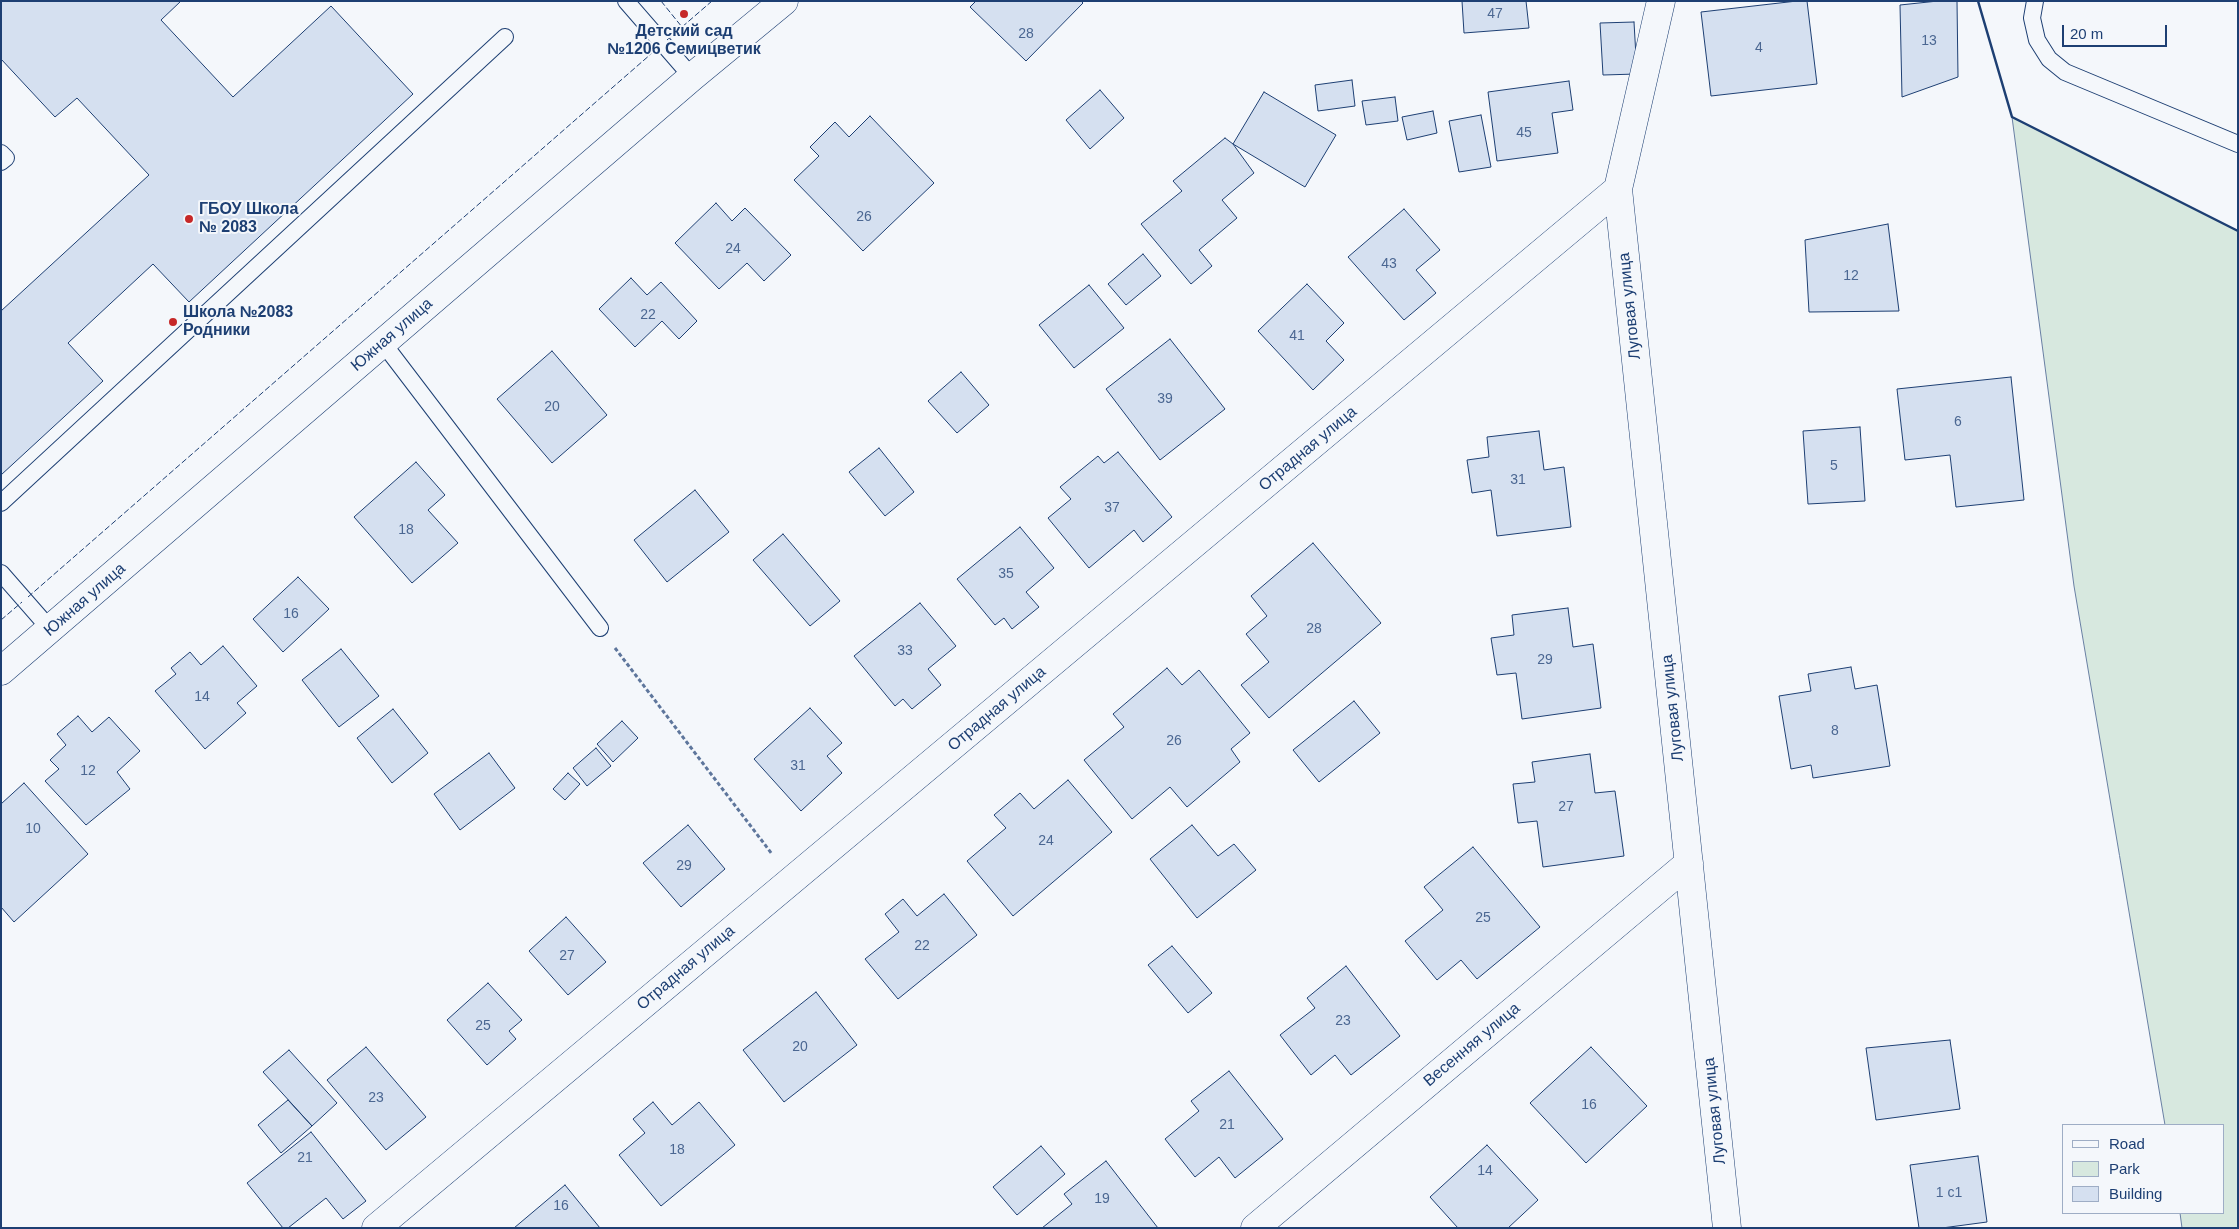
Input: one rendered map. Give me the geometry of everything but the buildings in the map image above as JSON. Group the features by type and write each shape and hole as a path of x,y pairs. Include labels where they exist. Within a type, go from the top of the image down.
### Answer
{"street":[{"name":"Южная улица","path":"1,671 692,77 784,1"},
{"name":"Луговая улица","path":"1661,1 1618,189 1727,1228"},
{"name":"Отрадная улица","path":"376,1228 1618,189"},
{"name":"Весенняя улица","path":"1255,1228 1689,862"}],"lane":[{"path":"626,1 692,77"},
{"path":"2035,1 2032,18 2037,40 2049,60 2065,72 2238,144"},
{"path":"1,503 505,37"},
{"path":"1,153 6,158 1,162"},
{"path":"383,343 600,628"},
{"path":"1,573 50,629"}],"path":[{"path":"600,628 791,881"}],"green space":[{"path":"2012,117 2238,231 2238,1228 2182,1228 2180,1214 2224,1214 2224,1124 2165,1124 2074,586"}],"fence":[{"path":"661,1 682,27 667,40"},
{"path":"682,27 712,1"},
{"path":"28,597 659,47"},
{"path":"1,620 22,602"}],"wall":[{"path":"1978,1 2012,117 2238,231"}],"place":[{"name":"Детский сад №1206 Семицветик","path":"684,14"},
{"name":"ГБОУ Школа № 2083","path":"189,219"},
{"name":"Школа №2083 Родники","path":"173,322"}]}
